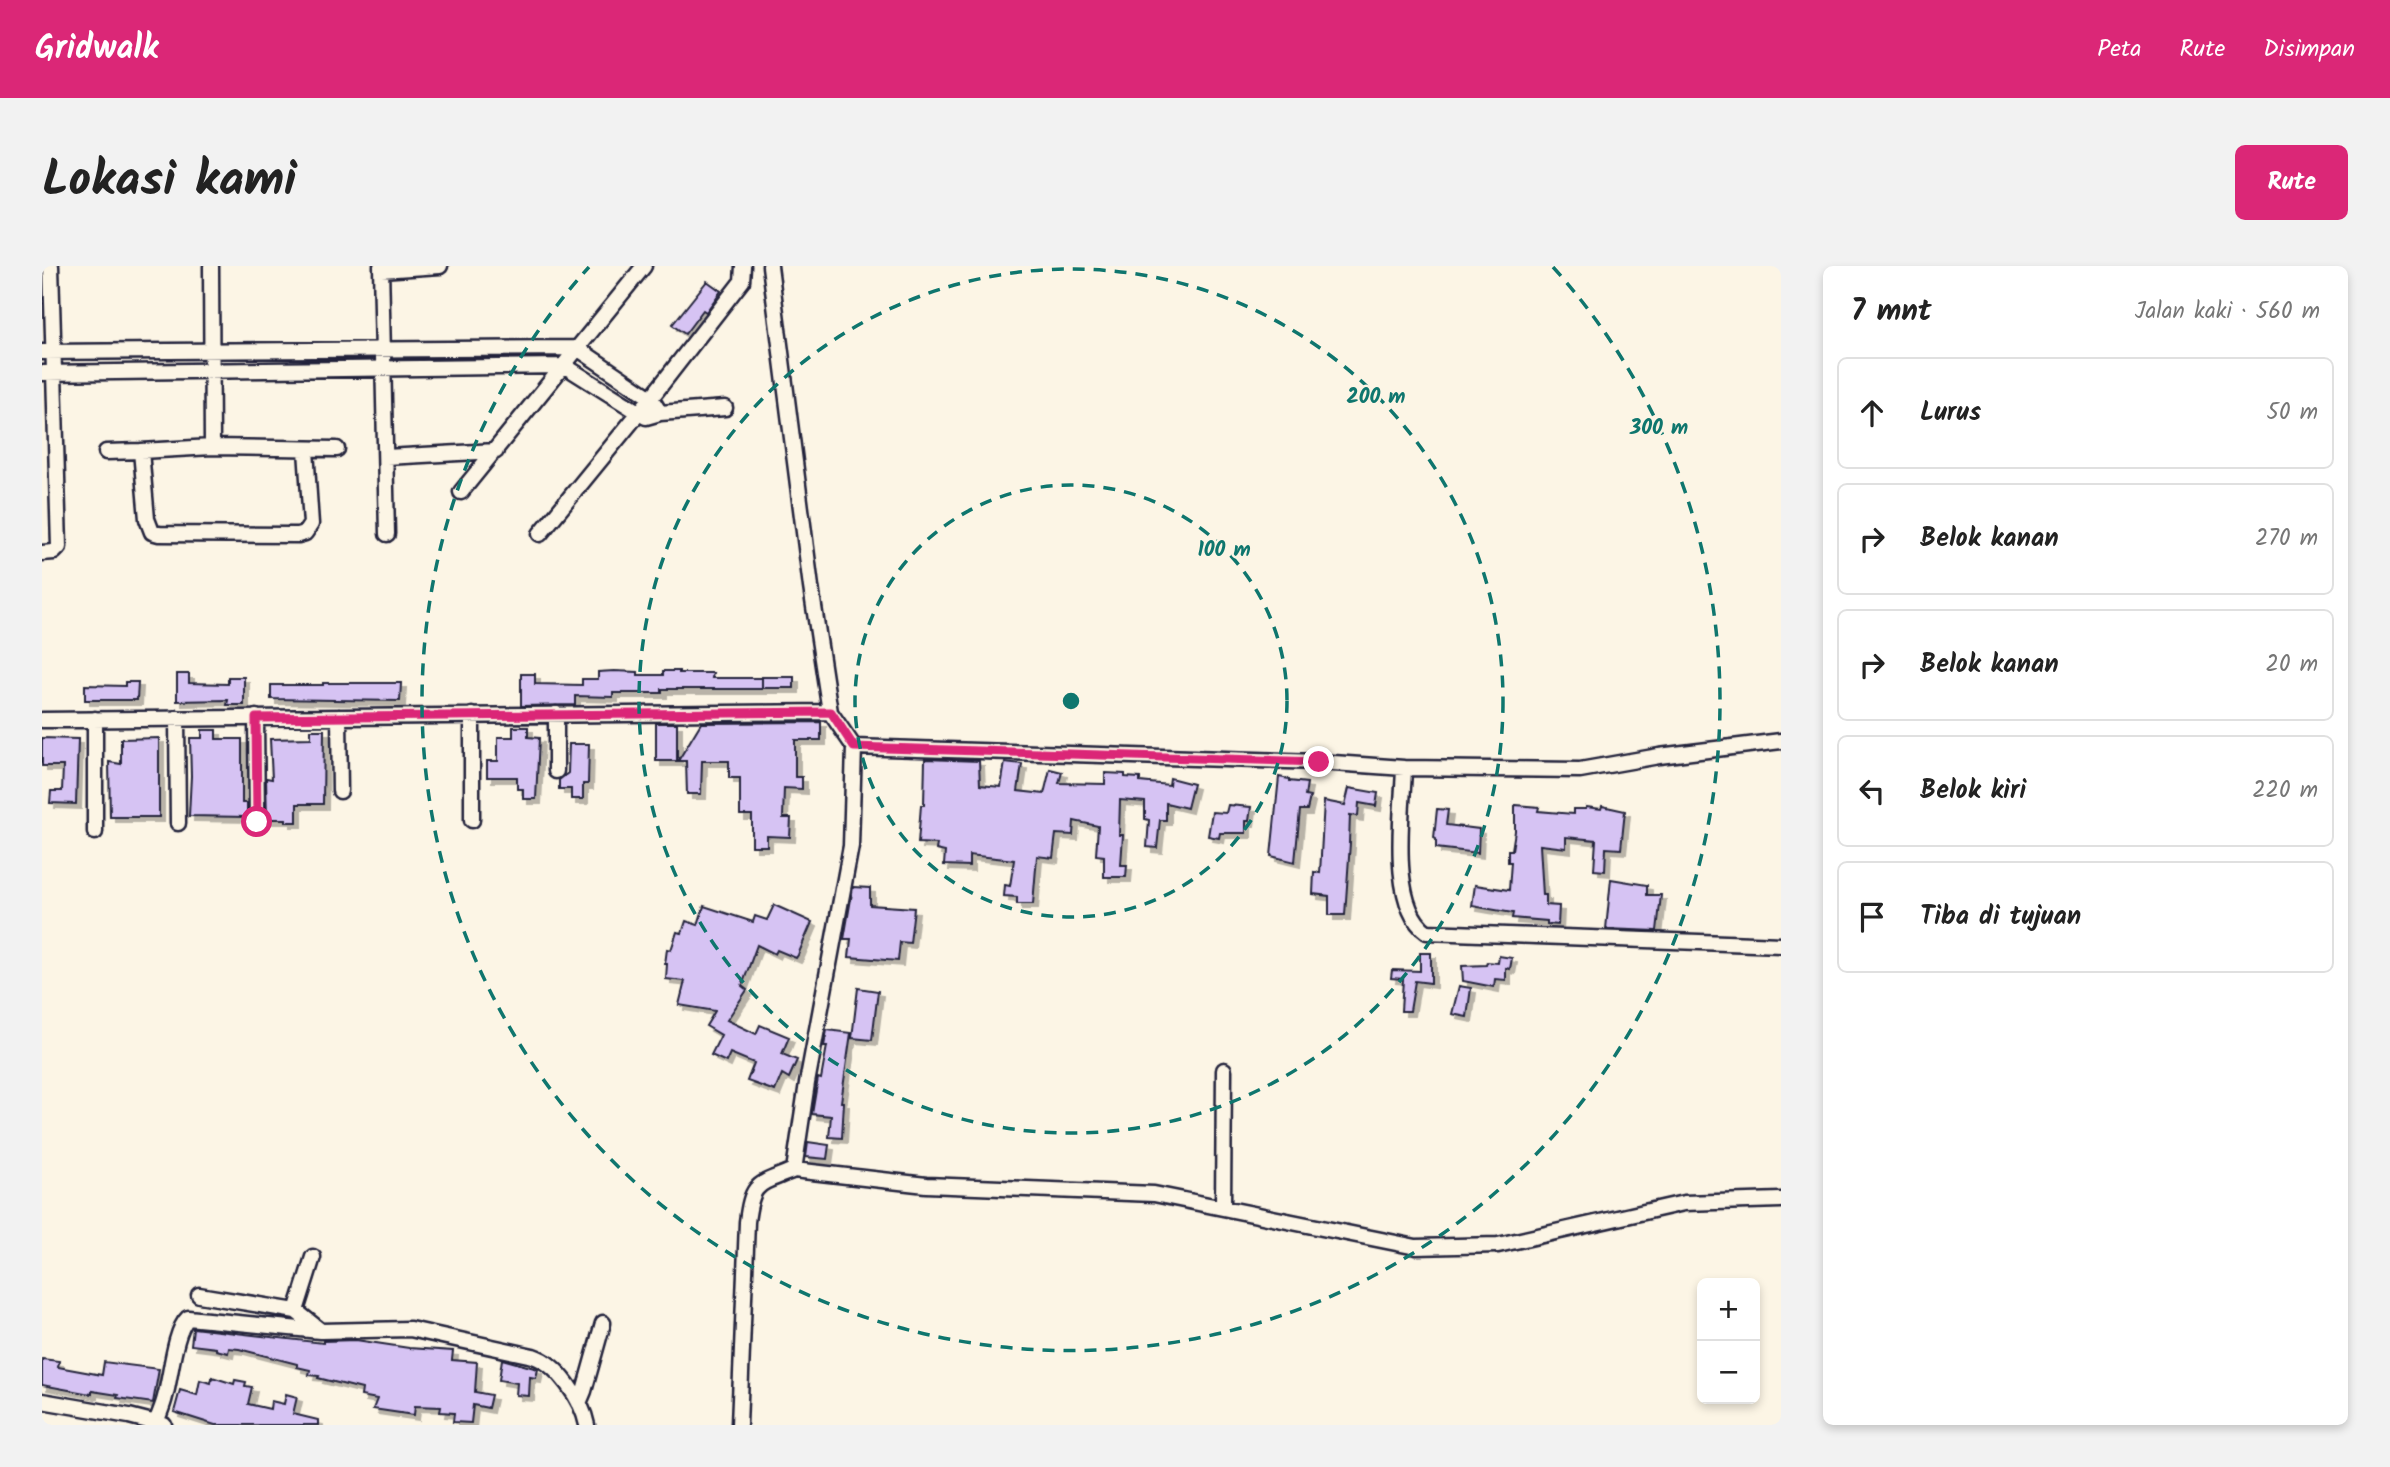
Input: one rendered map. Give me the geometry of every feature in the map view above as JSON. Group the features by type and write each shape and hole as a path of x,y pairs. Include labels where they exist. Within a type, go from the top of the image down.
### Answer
{"street":[{"path":"42,554 54,552 59,547 48,373 51,266"},
{"path":"211,266 212,447"},
{"path":"387,534 381,268 440,266"},
{"path":"461,492 644,266"},
{"path":"540,534 742,281 743,266"},
{"path":"770,266 811,587 831,712 854,747 851,846 807,1083 794,1170"},
{"path":"48,352 578,348 652,397 660,413"},
{"path":"48,373 565,366 650,417 660,413 725,408"},
{"path":"106,452 212,447 337,449"},
{"path":"141,451 147,519 152,532 298,535 305,533 311,524 306,450"},
{"path":"386,457 496,451"},
{"path":"42,720 831,712"},
{"path":"556,714 556,771"},
{"path":"472,715 472,820"},
{"path":"339,716 340,791"},
{"path":"177,718 178,823"},
{"path":"256,718 257,822"},
{"path":"95,719 95,832"},
{"path":"854,747 1306,762 1404,768 1580,770 1659,756 1781,741"},
{"path":"1404,768 1400,877 1408,908 1427,932 1781,945"},
{"path":"1223,1208 1224,1070"},
{"path":"739,1425 747,1222 751,1194 760,1185 794,1170 926,1185 1154,1194 1416,1247 1499,1245 1684,1203 1781,1200"},
{"path":"296,1311 313,1257"},
{"path":"199,1295 296,1311 321,1331"},
{"path":"42,1401 160,1424 177,1343 184,1321 189,1318 321,1331 410,1329 533,1356 547,1362 578,1395 587,1425"},
{"path":"578,1395 589,1373 603,1322"}],"building":[{"path":"707,281 721,291 685,334 672,325"},
{"path":"663,671 679,671 713,673 712,678 762,678 762,689 662,689 662,693 613,693 613,697 575,696 575,705 521,706 521,674 535,674 535,684 582,685 582,679 598,679 598,672 663,675"},
{"path":"177,674 189,674 189,683 228,684 228,677 244,677 244,705 227,705 228,700 177,701"},
{"path":"762,677 794,677 794,688 762,688"},
{"path":"125,682 138,682 137,700 85,700 85,685 125,686"},
{"path":"401,683 400,701 271,699 271,685"},
{"path":"821,722 821,740 795,740 795,777 802,777 802,789 784,788 783,818 791,818 790,837 767,836 767,846 752,846 752,815 740,815 740,778 729,778 729,761 702,761 701,794 687,794 686,761 678,761 701,723"},
{"path":"656,723 677,723 677,761 656,761"},
{"path":"513,727 528,727 528,737 539,738 536,799 523,799 523,789 517,789 517,777 487,777 487,761 498,761 498,737 513,737"},
{"path":"202,730 216,730 216,739 242,739 242,803 247,803 247,817 189,816 190,738 202,738"},
{"path":"311,730 324,730 323,804 297,804 297,822 267,819 266,778 272,779 270,739 311,738"},
{"path":"42,738 78,739 76,804 50,803 51,791 62,791 63,766 42,766"},
{"path":"159,738 159,817 110,817 109,762 121,764 121,739"},
{"path":"569,744 589,744 588,784 583,784 583,799 571,799 571,789 559,789 559,780 568,773"},
{"path":"925,759 979,761 980,785 1001,787 1005,762 1022,764 1018,791 1044,794 1050,769 1062,772 1059,783 1105,784 1105,773 1125,774 1125,777 1140,778 1140,782 1169,785 1170,778 1193,784 1187,808 1166,803 1166,820 1160,820 1157,848 1147,847 1149,820 1145,819 1145,802 1120,800 1119,835 1123,835 1121,865 1127,865 1126,877 1104,877 1104,856 1096,855 1098,826 1074,821 1073,835 1056,834 1053,858 1037,856 1033,904 1017,904 1017,897 1004,896 1005,885 1010,886 1014,860 969,855 969,866 944,865 945,852 936,850 937,844 918,843 921,805 924,805"},
{"path":"1279,777 1307,783 1305,796 1310,797 1307,810 1300,810 1295,862 1271,856"},
{"path":"1349,788 1378,793 1376,806 1359,803 1358,816 1350,815 1345,915 1329,915 1329,896 1313,894 1314,872 1320,873 1324,801 1345,805"},
{"path":"1228,805 1251,807 1249,821 1246,821 1246,833 1220,833 1219,838 1208,836 1212,812 1226,813"},
{"path":"1515,805 1539,807 1538,811 1573,814 1573,809 1601,809 1602,806 1625,811 1621,849 1606,848 1605,871 1594,870 1596,840 1566,837 1566,848 1540,845 1543,895 1546,895 1546,905 1559,906 1558,925 1547,924 1547,921 1512,918 1513,913 1472,906 1475,885 1509,890 1511,862 1508,862 1508,850 1512,850 1515,831"},
{"path":"1437,809 1448,810 1446,825 1479,829 1478,853 1436,848 1434,838"},
{"path":"1611,879 1647,885 1647,895 1661,895 1657,931 1606,929"},
{"path":"853,887 870,888 870,905 914,908 910,943 900,942 898,961 849,957 851,939 844,939"},
{"path":"774,905 812,922 796,958 777,950 775,954 757,945 742,986 747,990 727,1020 756,1034 760,1025 789,1037 782,1054 797,1060 789,1078 782,1074 775,1091 747,1081 754,1063 730,1053 726,1062 711,1055 721,1035 706,1026 715,1011 679,1005 685,981 666,979 665,964 667,949 671,950 677,932 682,933 686,921 698,925 704,906 753,922 755,916 767,920"},
{"path":"1420,953 1431,953 1431,983 1415,981 1410,1011 1401,1011 1403,979 1391,978 1392,970 1420,971"},
{"path":"1499,956 1512,958 1510,969 1506,968 1506,980 1495,979 1494,987 1463,981 1462,966 1498,963"},
{"path":"1459,986 1471,988 1467,1017 1452,1014"},
{"path":"858,988 878,991 872,1040 852,1038"},
{"path":"827,1030 851,1033 841,1102 844,1102 842,1138 829,1137 831,1116 812,1114 827,1046 824,1046"},
{"path":"808,1142 829,1145 827,1159 806,1157"},
{"path":"193,1328 323,1343 356,1340 453,1351 452,1360 477,1362 475,1392 491,1395 488,1408 473,1405 471,1423 453,1422 454,1413 440,1412 441,1407 415,1406 414,1415 373,1409 377,1399 361,1396 362,1389 309,1375 310,1370 297,1367 297,1364 239,1349 229,1348 228,1353 216,1348 191,1345"},
{"path":"42,1359 59,1361 58,1367 102,1375 104,1362 159,1369 153,1403 117,1398 118,1395 92,1391 92,1394 42,1385"},
{"path":"502,1359 538,1369 536,1378 530,1377 529,1396 516,1395 517,1383 499,1380"},
{"path":"212,1377 234,1384 235,1380 246,1382 245,1386 252,1387 248,1404 270,1409 271,1401 284,1404 286,1394 297,1397 293,1414 318,1420 318,1425 215,1425 174,1412 180,1390 197,1395 200,1380 211,1383"}],"route":[{"path":"257,822 256,718 831,712 854,747 1319,762"}]}
